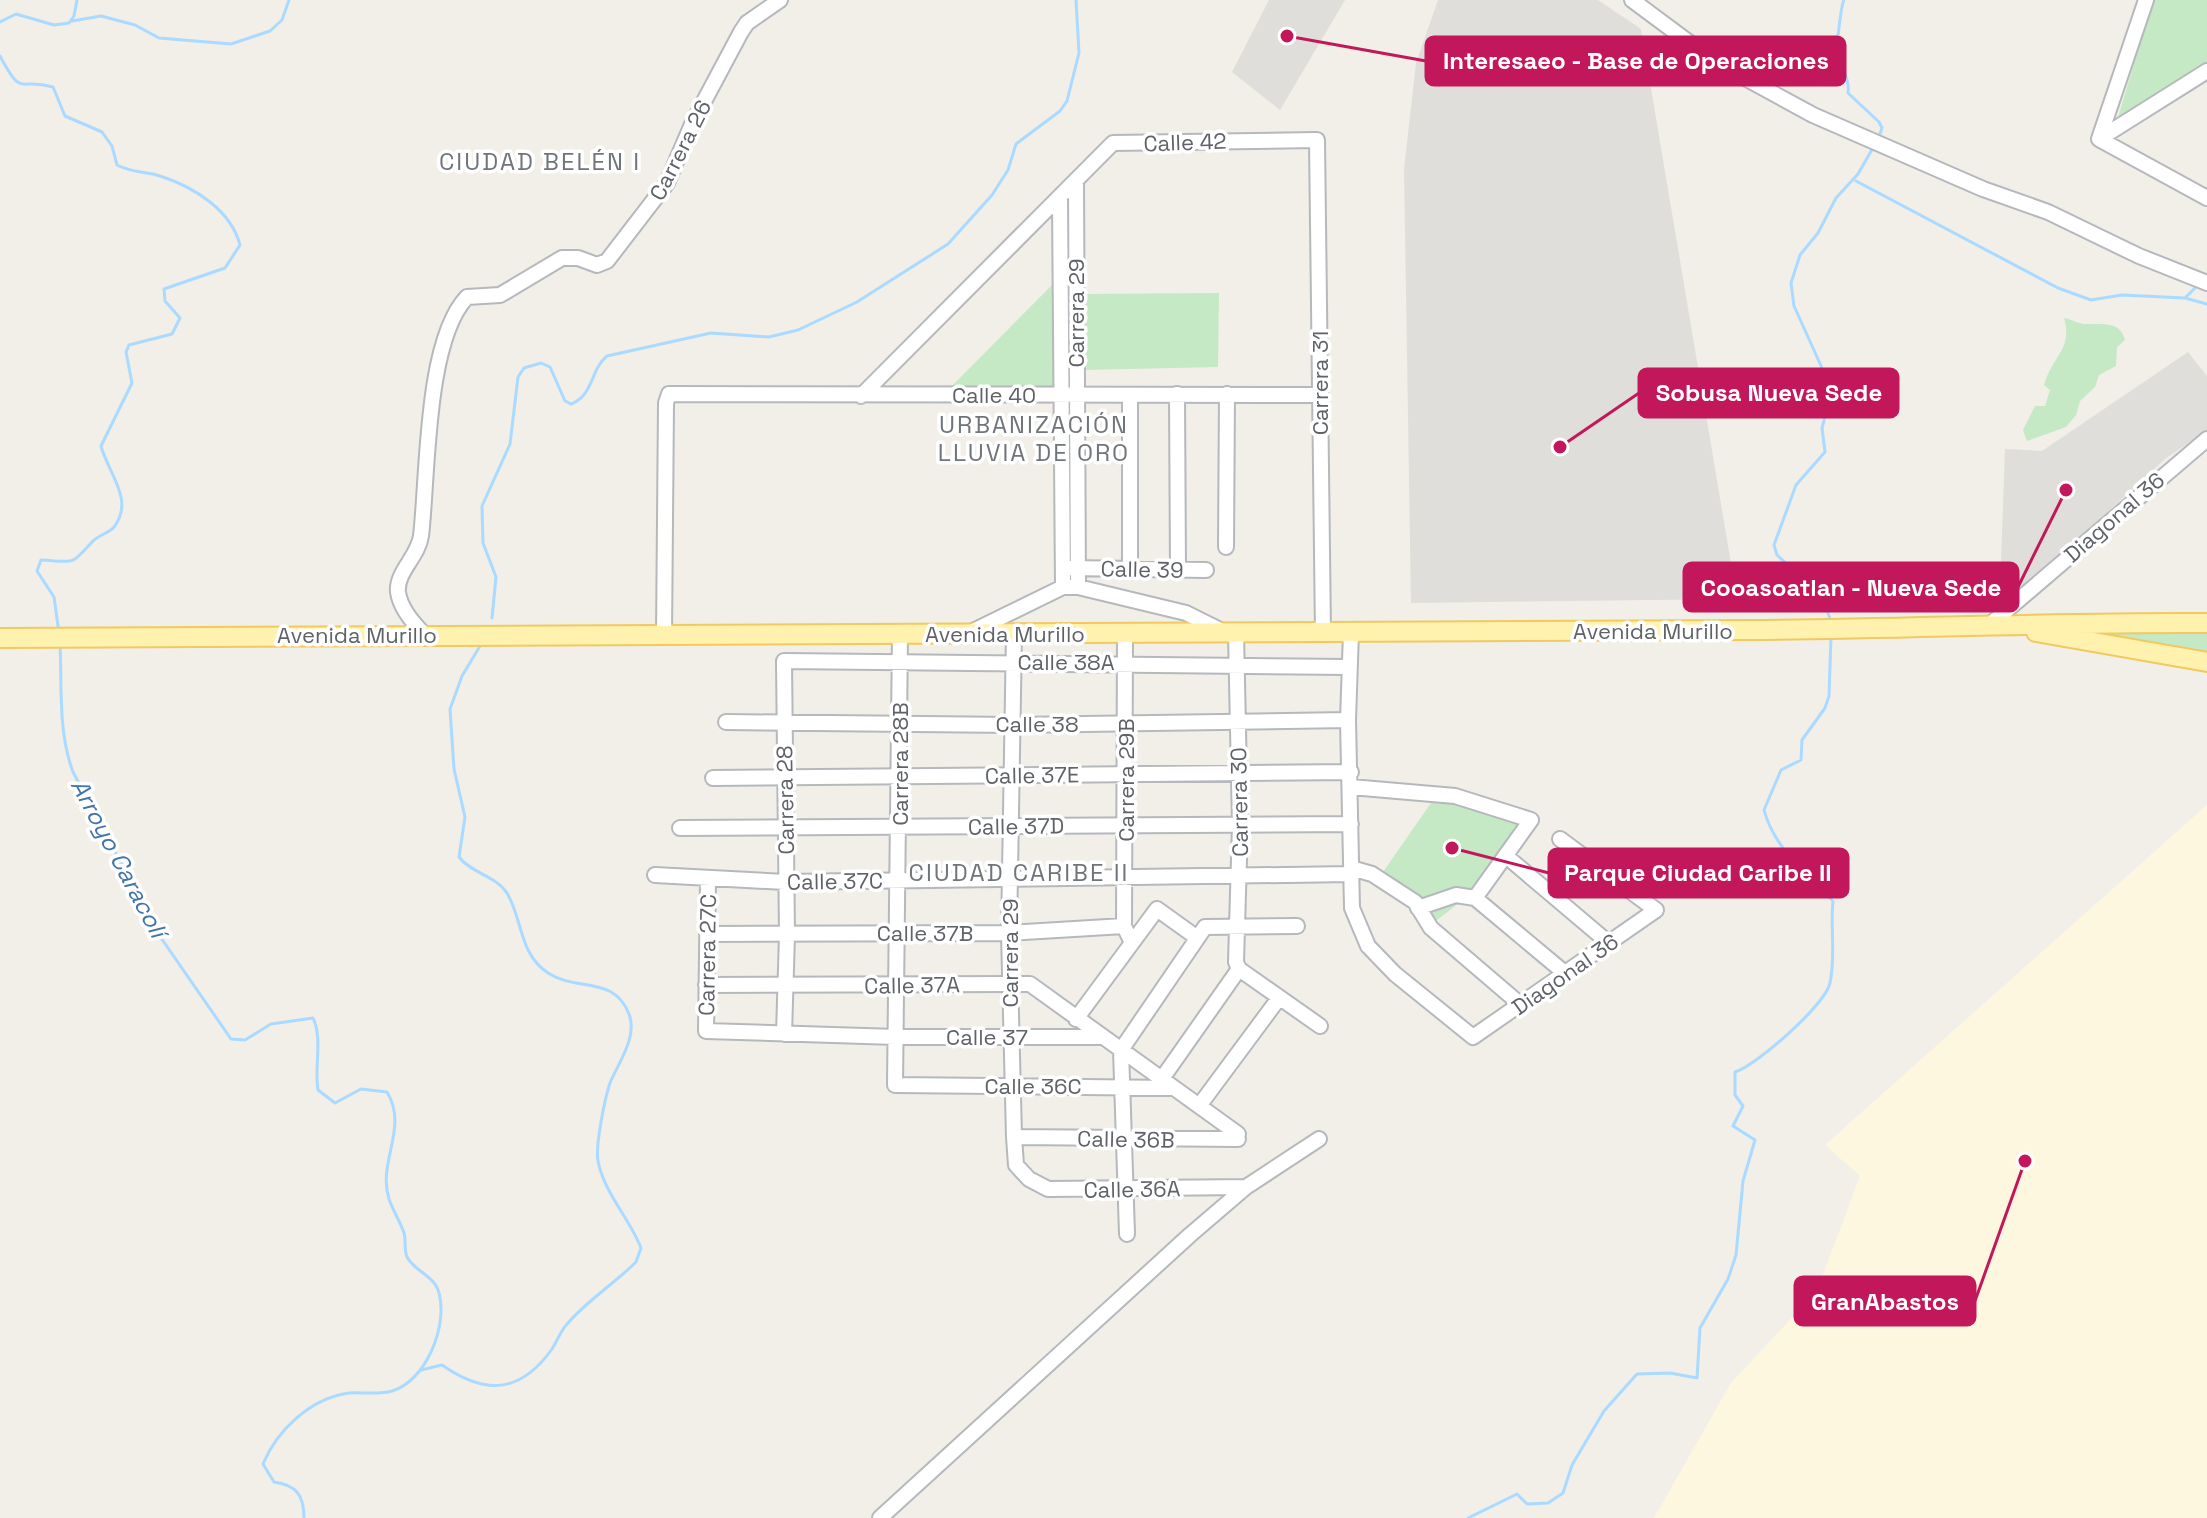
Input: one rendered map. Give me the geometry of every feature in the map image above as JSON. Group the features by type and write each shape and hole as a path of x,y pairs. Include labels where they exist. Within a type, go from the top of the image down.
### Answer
{"main road":[{"name":"Avenida Murillo","path":"0,638 1830,630 2010,627 2074,622 2207,623"},
{"name":"Avenida Murillo","path":"2010,627 2207,662"}],"street":[{"name":"Carrera 26","path":"424,634 400,600 399,583 420,543 425,454 440,361 458,309 464,300 473,296 500,295 562,258 578,258 597,265 607,261 667,183 693,122 741,32 747,23 780,0"},
{"path":"1632,0 1752,85 1813,115 2204,281"},
{"path":"2099,139 2146,0"},
{"path":"2099,139 2207,71"},
{"name":"Calle 42","path":"861,396 1076,184 1113,143 1313,138"},
{"name":"Carrera 31","path":"1313,138 1320,143 1323,633"},
{"path":"2099,139 2207,198"},
{"name":"Carrera 29","path":"1070,587 1069,395 1076,184"},
{"name":"Carrera 29","path":"1060,200 1069,395"},
{"name":"Calle 40","path":"664,636 666,403 669,394 1320,395"},
{"path":"1177,394 1178,570"},
{"path":"1226,547 1227,394"},
{"path":"1130,395 1130,568"},
{"name":"Diagonal 36","path":"1987,627 2207,439"},
{"name":"Calle 39","path":"1070,568 1206,570"},
{"path":"968,633 1070,587 1186,613 1232,633"},
{"path":"1351,632 1348,667 1351,871 1372,874 1418,908 1431,928 1521,1005"},
{"name":"Carrera 29","path":"1014,633 1010,1037 1016,1165 1023,1174"},
{"name":"Carrera 30","path":"1232,633 1238,663 1240,876 1236,962 1239,969"},
{"name":"Carrera 28B","path":"895,1085 900,634"},
{"name":"Carrera 29B","path":"1124,926 1125,634"},
{"name":"Calle 38A","path":"784,661 1238,663 1348,667"},
{"name":"Carrera 28","path":"784,661 787,935 784,1034"},
{"name":"Calle 38","path":"726,722 1014,725 1348,720"},
{"name":"Calle 37E","path":"713,778 1239,773 1351,779 1478,801 1531,820 1506,856"},
{"name":"Calle 37D","path":"680,828 1351,824"},
{"name":"Diagonal 36","path":"1351,871 1352,908 1368,946 1387,966 1473,1037 1656,910 1560,839"},
{"path":"1475,898 1506,856 1610,944"},
{"name":"Calle 37C","path":"655,875 785,882 1240,876 1351,871"},
{"name":"Carrera 27C","path":"706,1031 708,879"},
{"path":"1418,908 1456,895 1475,898 1566,974"},
{"path":"1076,1019 1157,909 1196,937"},
{"path":"1124,926 1132,943"},
{"name":"Calle 37B","path":"707,934 1009,933 1124,926"},
{"path":"1127,1234 1121,1050 1205,927 1297,926"},
{"path":"1166,1084 1239,969 1320,1026"},
{"name":"Calle 37A","path":"706,985 1030,984 1101,1037"},
{"path":"1101,1037 1199,1106 1279,998"},
{"name":"Calle 37","path":"706,1031 896,1037 1101,1037"},
{"name":"Calle 36C","path":"895,1085 1011,1087 1166,1084"},
{"name":"Calle 36B","path":"1014,1137 1126,1139 1238,1136 1199,1106"},
{"path":"880,1518 1246,1187 1319,1139"},
{"name":"Calle 36A","path":"1023,1174 1048,1189 1246,1187"}],"shaded area":[{"path":"1269,0 1345,0 1280,110 1232,72"},
{"path":"1438,0 1598,0 1641,29 1737,599 1411,603 1404,169 1416,63"},
{"path":"2188,352 2207,376 2207,430 2165,459 2022,591 2000,589 2005,449 2042,451"},
{"path":"2207,805 2207,1518 1654,1518 1731,1383 1817,1291 1860,1176 1825,1145"}],"green space":[{"path":"2153,0 2207,0 2207,63 2116,124"},
{"path":"1055,282 1055,388 948,390"},
{"path":"1219,293 1218,367 1083,370 1081,294"},
{"path":"2064,318 2084,324 2114,326 2125,340 2117,347 2116,366 2099,375 2095,387 2080,401 2076,415 2066,427 2027,441 2023,430 2035,406 2045,406 2050,390 2044,385 2064,345"},
{"path":"2073,629 2207,629 2207,653"},
{"path":"1447,796 1522,822 1475,891 1433,923 1381,875 1433,800"}],"waterway":[{"name":"Arroyo Caracolí","path":"0,22 16,14 54,25 69,23 74,16 77,0"},
{"path":"72,21 101,16 135,25 159,38 231,44 270,31 282,20 289,0"},
{"path":"492,618 496,577 483,543 482,506 510,444 518,377 524,368 541,363 550,367 565,401 571,404 584,395 597,368 607,356 711,333 769,337 798,330 857,302 948,244 992,195 1008,170 1016,144 1060,111 1067,101 1079,53 1076,0"},
{"path":"1844,0 1837,56 1848,93 1882,128 1878,139"},
{"name":"Arroyo Caracolí","path":"0,56 18,82 53,87 65,116 102,132 112,146 117,165 155,174 198,193 220,211 240,245 225,268 164,289 165,301 180,318 172,334 129,345 126,352 132,383 101,446 121,497 120,517 112,529 95,539 76,559 41,560 37,571 54,597 59,633"},
{"path":"1831,621 1821,595 1777,555 1774,545 1796,485 1825,452 1822,428 1830,398 1827,379 1794,306 1791,283 1800,255 1818,233 1836,198 1858,174 1874,146"},
{"path":"1856,181 2058,288 2091,300 2122,295 2185,298 2197,286"},
{"path":"2185,298 2207,304"},
{"path":"1468,1518 1517,1494 1527,1504 1548,1503 1563,1493 1572,1465 1604,1411 1637,1374 1670,1373 1697,1378 1700,1328 1728,1279 1736,1255 1743,1181 1755,1140 1733,1126 1743,1106 1735,1095 1735,1072 1758,1058 1804,1019 1830,983 1833,901 1783,848 1764,810 1781,770 1801,760 1802,740 1825,708 1829,696 1831,637"},
{"name":"Arroyo Caracolí","path":"60,644 63,725 73,772 159,935 231,1039 245,1040 271,1024 313,1018 318,1044 318,1090 335,1103 361,1089 387,1092 393,1105 394,1132 386,1185 404,1233 407,1257 437,1287 441,1306 437,1336 424,1364 404,1385 387,1392 349,1393 322,1401 297,1418 277,1439 263,1464 274,1482 297,1492 304,1518"},
{"path":"421,1370 442,1365 458,1375 487,1385 514,1382 527,1375 540,1364 576,1315 636,1262 641,1248 611,1195 597,1154 608,1090 629,1041 629,1014 614,994 594,986 559,979 539,965 527,946 507,893 497,882 459,857 465,817 454,769 450,709 462,676 480,646"}],"place":[{"name":"Interesaeo - Base de Operaciones","path":"1287,36"},
{"name":"Sobusa Nueva Sede","path":"1560,447"},
{"name":"Cooasoatlan - Nueva Sede","path":"2066,490"},
{"name":"Parque Ciudad Caribe II","path":"1452,848"},
{"name":"GranAbastos","path":"2025,1161"}],"district":[{"name":"CIUDAD BELÉN I","path":"540,161"},
{"name":"URBANIZACIÓN LLUVIA DE ORO","path":"1034,438"},
{"name":"CIUDAD CARIBE II","path":"1019,872"}]}
